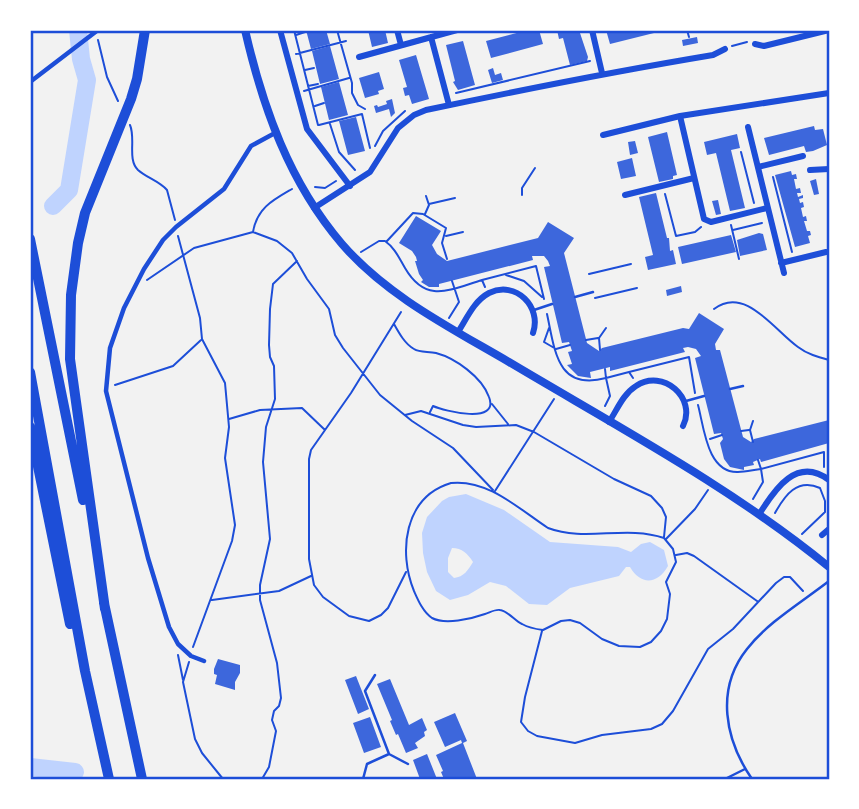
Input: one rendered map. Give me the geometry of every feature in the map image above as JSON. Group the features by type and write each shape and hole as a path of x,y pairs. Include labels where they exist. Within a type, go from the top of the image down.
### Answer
{"highway":[{"path":"105,610 70,359 71,295 85,214 134,89 145,30"},
{"path":"30,239 142,779"},
{"path":"30,372 85,671 109,779"},
{"path":"30,427 72,636 85,671"}],"street":[{"path":"246,30 254,69 275,133 299,185 354,257 392,290 458,332 760,513 829,567"},
{"path":"281,30 306,129 350,186"},
{"path":"397,30 401,45"},
{"path":"359,57 457,30"},
{"path":"592,30 603,73"},
{"path":"755,44 764,46 804,33 829,30"},
{"path":"30,82 97,31"},
{"path":"431,37 449,105"},
{"path":"314,208 370,172 391,135 406,121 426,110 603,73 713,55 725,49"},
{"path":"603,135 680,116 829,93"},
{"path":"680,116 706,221 767,208"},
{"path":"748,127 784,273"},
{"path":"204,661 191,656 178,644 148,558 106,388 110,348 124,308 154,253 176,227 228,185 251,146 275,133"},
{"path":"758,167 803,156"},
{"path":"810,170 829,169"},
{"path":"625,195 694,178"},
{"path":"781,262 826,252"},
{"path":"458,332 473,307 487,294 495,291 514,292 526,299 534,310 536,321 533,333"},
{"path":"610,422 625,396 636,386 650,381 666,383 686,401 687,416 683,426"},
{"path":"760,513 784,480 803,472 821,475 829,480"},
{"path":"822,535 829,529"}],"lane":[{"path":"575,297 593,292"},
{"path":"534,310 552,304"},
{"path":"730,389 743,386"},
{"path":"686,401 705,396"},
{"path":"752,779 734,747 727,726 728,702 734,673 743,654 755,640 829,581"},
{"path":"376,675 365,691 389,754 408,764"},
{"path":"363,779 367,764 389,754"},
{"path":"724,779 745,769"}],"path":[{"path":"293,30 318,125 362,114 370,149"},
{"path":"337,30 355,101 365,109"},
{"path":"687,30 689,37"},
{"path":"97,31 107,77 119,102"},
{"path":"295,35 306,32"},
{"path":"287,56 346,41"},
{"path":"725,49 749,41 755,44"},
{"path":"304,70 314,68"},
{"path":"309,88 351,78"},
{"path":"297,93 317,84"},
{"path":"313,106 324,103"},
{"path":"329,122 339,152 356,170"},
{"path":"130,124 133,133 133,162 137,169 167,190 200,318 202,339 225,383 228,419 225,458 235,531 183,682"},
{"path":"741,152 756,211"},
{"path":"522,195 522,188 535,168"},
{"path":"773,177 794,259"},
{"path":"253,232 262,208 299,185"},
{"path":"663,186 676,236 695,232 706,221"},
{"path":"424,215 429,204 426,196"},
{"path":"429,204 455,198"},
{"path":"386,242 413,213 424,215 445,226 447,230 442,243 447,260"},
{"path":"729,218 739,259"},
{"path":"732,230 770,221"},
{"path":"137,282 146,281 183,255 216,241 253,232 285,246 329,309 335,335 343,348 380,395 453,448 494,492 548,528 557,531 581,534 625,531 665,539"},
{"path":"445,236 463,232"},
{"path":"354,257 370,246 386,242 396,251 413,281 419,288 428,291 455,288 536,266 556,349 563,369 572,378 585,382 688,358 708,440 715,461 721,467 737,472 761,469 829,451"},
{"path":"262,779 269,767 275,731 272,720 281,698 278,663 260,585 270,539 263,462 266,427 275,399 274,366 269,345 273,284 297,261"},
{"path":"589,274 631,264"},
{"path":"501,275 524,281 544,299"},
{"path":"482,280 487,294"},
{"path":"446,324 459,302 452,281"},
{"path":"594,298 637,288"},
{"path":"714,309 729,300 738,302 762,317 800,349 829,360"},
{"path":"401,312 311,450 307,521 309,559 318,592 349,616 369,621 381,615 388,608 407,571"},
{"path":"394,323 414,349 444,356 468,372 488,393 491,404 508,425"},
{"path":"550,326 544,342 556,349 570,345"},
{"path":"600,350 599,338 606,328"},
{"path":"586,340 599,338"},
{"path":"106,388 173,366 202,339"},
{"path":"599,416 610,396 605,369"},
{"path":"629,372 636,386"},
{"path":"494,492 558,392"},
{"path":"429,413 433,406 461,414 475,414 486,412 491,404"},
{"path":"228,419 248,412 302,408 325,430"},
{"path":"404,415 421,411 451,422 477,427 522,427 614,479 651,496 666,517 665,539 675,555 674,567 666,582 670,594 667,620 659,634 646,645 631,648 615,645 570,620 542,630 520,624 504,611 497,609 459,620 438,620 430,617 420,603 407,571 404,553 409,528 418,509 433,491 444,485 458,483 494,492"},
{"path":"753,421 750,430 753,442"},
{"path":"741,431 750,430"},
{"path":"708,440 722,435"},
{"path":"821,475 825,463 824,452"},
{"path":"749,506 763,482 758,460"},
{"path":"665,539 695,509 713,484"},
{"path":"774,513 792,489 809,485 820,488 825,501 825,512 802,534"},
{"path":"675,555 688,553 694,556 757,602"},
{"path":"212,600 279,591 312,576"},
{"path":"542,630 521,722 528,732 537,736 575,743 602,735 651,729 662,724 673,711 708,649 733,629 780,579 787,577 798,583 808,598"},
{"path":"178,644 195,739 202,753 223,779"}],"water":[{"path":"466,494 504,510 550,542 618,547 631,552 641,544 650,542 664,550 668,566 659,576 649,580 644,580 630,567 626,567 619,576 570,588 547,605 529,604 506,586 490,582 468,595 450,600 436,591 427,572 422,533 427,517 449,497","holes":["452,548 464,552 473,562 463,575 454,578 448,572 448,558"]}],"building":[{"path":"306,30 326,30 330,44 311,49"},
{"path":"368,30 385,30 388,43 372,47"},
{"path":"528,30 539,30 543,44 491,58 486,41"},
{"path":"557,30 579,30 587,61 570,65 563,38 559,39"},
{"path":"606,30 661,30 662,31 610,44"},
{"path":"697,37 698,43 683,46 682,40"},
{"path":"463,41 475,85 458,90 453,82 455,81 446,45"},
{"path":"330,46 339,79 320,84 312,51"},
{"path":"416,55 429,99 412,104 409,95 405,96 403,88 407,87 399,60"},
{"path":"493,68 495,75 501,73 503,80 492,83 488,70"},
{"path":"379,72 384,89 378,91 379,94 365,98 359,78"},
{"path":"339,82 348,115 329,120 321,87"},
{"path":"392,99 395,113 391,117 389,109 376,113 374,106 387,104 386,101"},
{"path":"356,117 365,151 348,155 339,121"},
{"path":"814,126 815,130 823,129 827,145 813,151 806,152 804,146 769,155 764,138"},
{"path":"667,132 677,175 673,176 673,179 659,182 648,137"},
{"path":"737,134 740,148 731,150 745,208 730,211 716,153 707,155 704,142"},
{"path":"635,141 638,153 630,155 628,142"},
{"path":"632,158 636,176 621,179 617,162"},
{"path":"791,171 792,175 796,174 796,189 800,188 798,197 803,195 803,198 799,199 800,203 803,202 803,217 806,216 807,221 804,221 811,235 808,236 810,243 795,247 775,175"},
{"path":"816,179 819,194 814,195 810,181"},
{"path":"656,193 670,251 673,250 676,264 648,270 645,257 653,255 639,197"},
{"path":"718,200 721,214 716,215 712,201"},
{"path":"416,216 441,231 432,245 437,254 447,261 538,238 548,222 574,238 564,253 587,343 599,351 602,348 683,328 689,329 699,313 724,329 715,344 716,350 720,350 743,437 751,442 829,420 829,443 761,462 760,459 753,462 754,465 744,467 744,470 730,467 724,459 720,443 723,439 721,433 714,434 695,358 701,356 696,349 683,348 685,352 610,371 610,367 590,372 591,378 578,376 567,365 572,364 568,352 572,351 569,342 562,343 544,267 550,266 544,256 532,256 533,260 439,284 439,287 429,287 421,282 423,280 412,251 399,243"},
{"path":"763,234 767,250 740,256 737,240"},
{"path":"731,235 736,252 682,264 678,247"},
{"path":"681,286 682,292 667,296 666,290"},
{"path":"218,659 240,665 235,690 215,684 217,675 214,674 214,669"},
{"path":"356,676 369,709 358,714 345,680"},
{"path":"390,679 409,725 422,718 427,730 424,732 425,736 415,743 418,748 406,753 390,721 392,720 377,684"},
{"path":"455,713 467,741 463,743 477,779 444,779 441,772 443,771 436,755 462,743 461,740 445,747 434,722"},
{"path":"370,717 381,747 364,753 353,723"},
{"path":"427,754 437,779 420,779 413,760"}],"waterway":[{"path":"53,206 69,190 87,80 81,59 78,30"},
{"path":"30,767 75,772"}]}
